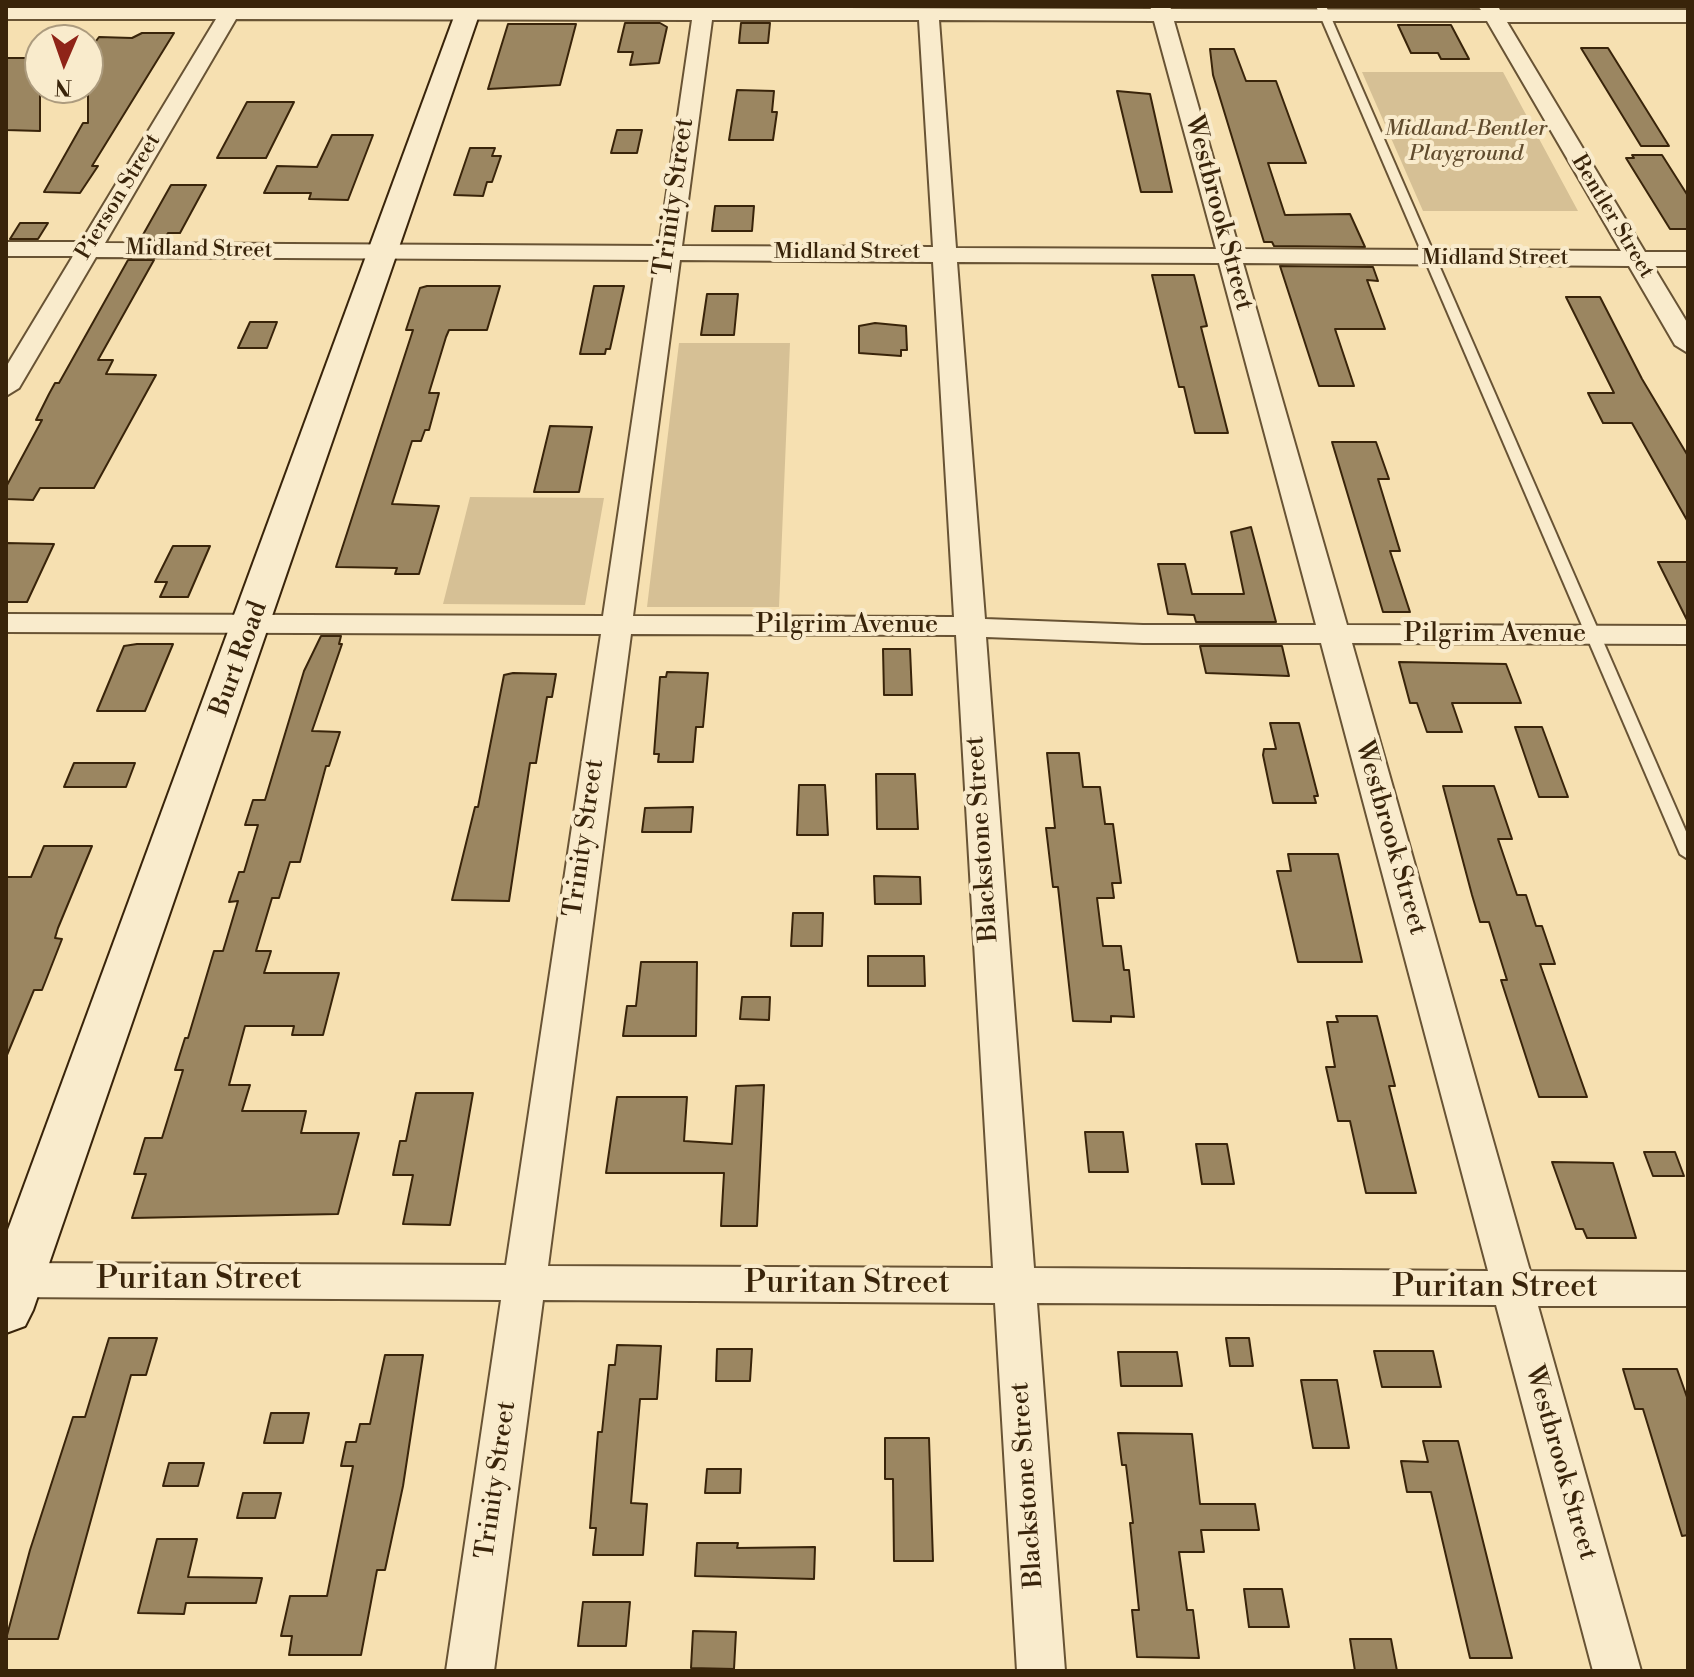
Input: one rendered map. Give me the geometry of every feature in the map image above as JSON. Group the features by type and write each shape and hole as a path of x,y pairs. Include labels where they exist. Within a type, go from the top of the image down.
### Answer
{"street":[{"path":"6,13 232,10 1491,11 1688,16"},
{"name":"Pierson Street","path":"6,388 232,10"},
{"name":"Burt Road","path":"10,1290 252,623 469,10"},
{"name":"Trinity Street","path":"470,1671 703,11"},
{"name":"Blackstone Street","path":"929,11 1041,1671"},
{"name":"Westbrook Street","path":"1161,11 1515,1288 1523,1331 1617,1671"},
{"name":"Bentler Street","path":"1491,11 1688,345"},
{"name":"Midland Street","path":"6,249 1688,259"},
{"name":"Pilgrim Avenue","path":"6,623 969,627 1143,634 1688,635"},
{"name":"Puritan Street","path":"10,1290 525,1282 1688,1289"}],"lane":[{"path":"1323,11 1688,854"}],"green space":[{"name":"Midland-Bentler Playground","path":"1362,72 1503,72 1578,211 1423,211"},
{"path":"679,343 790,343 779,607 647,607"},
{"path":"470,497 604,498 585,605 443,604"}],"building":[{"path":"625,23 660,23 667,27 659,63 630,65 633,52 618,52"},
{"path":"741,23 770,23 768,43 739,43"},
{"path":"508,24 576,24 560,85 488,89"},
{"path":"1398,25 1451,25 1469,59 1441,59 1438,53 1411,53"},
{"path":"142,33 174,33 92,166 98,166 80,193 44,192 83,123 88,123 88,104 104,104 104,37 132,38"},
{"path":"1581,48 1608,48 1669,146 1641,146"},
{"path":"1210,49 1234,49 1246,81 1276,81 1306,163 1268,163 1285,215 1350,214 1365,247 1274,246 1272,242 1264,242 1213,75"},
{"path":"6,58 24,58 24,104 40,104 40,131 6,130"},
{"path":"737,90 774,91 772,112 777,112 773,140 729,140"},
{"path":"1117,91 1150,94 1172,192 1141,192"},
{"path":"247,102 294,102 266,158 217,158"},
{"path":"617,130 642,130 637,153 611,153"},
{"path":"332,135 373,135 348,200 309,199 311,193 264,193 277,166 317,167"},
{"path":"470,148 495,148 492,156 501,156 492,182 487,182 483,196 454,195"},
{"path":"1632,155 1662,155 1688,196 1688,229 1670,229 1626,158 1634,158"},
{"path":"171,185 206,185 180,233 168,233 164,240 140,240"},
{"path":"715,206 754,206 752,231 712,231"},
{"path":"20,223 48,223 38,239 10,239"},
{"path":"128,260 154,260 98,360 113,360 106,374 156,375 94,488 40,488 33,500 6,499 6,487 42,420 36,420 49,394 55,383 59,383"},
{"path":"1280,266 1373,267 1378,281 1367,280 1385,329 1335,329 1354,386 1319,386"},
{"path":"1152,275 1194,275 1207,326 1201,327 1228,433 1195,433 1184,387 1179,387"},
{"path":"500,286 487,330 449,330 429,393 439,393 429,430 425,430 421,441 412,441 392,504 439,506 419,574 395,574 397,568 336,567 413,330 406,330 420,288"},
{"path":"594,286 624,286 610,349 606,349 605,354 580,354"},
{"path":"707,294 738,294 734,335 701,335"},
{"path":"1566,297 1600,297 1642,379 1688,456 1688,522 1632,423 1603,423 1588,393 1614,393"},
{"path":"250,322 277,322 267,348 238,348"},
{"path":"875,323 906,326 907,350 901,350 901,356 859,353 859,326"},
{"path":"550,426 592,427 579,492 534,492"},
{"path":"1332,442 1376,442 1389,479 1378,479 1400,551 1390,551 1410,612 1383,612"},
{"path":"1251,527 1276,622 1196,622 1194,615 1168,614 1158,564 1185,564 1192,594 1244,594 1231,532"},
{"path":"6,543 54,544 27,602 6,602"},
{"path":"173,546 210,546 188,597 160,597 167,582 155,582"},
{"path":"1658,562 1688,562 1688,622"},
{"path":"321,636 341,636 339,644 342,644 312,731 340,732 329,766 326,766 300,862 290,862 279,898 272,898 256,951 271,951 264,973 339,973 323,1035 292,1035 294,1026 245,1026 229,1085 250,1085 242,1111 306,1111 301,1133 359,1133 338,1214 132,1218 146,1174 134,1174 145,1138 162,1138 183,1070 175,1070 185,1038 188,1038 214,951 223,951 238,901 229,902 239,872 244,872 258,825 245,825 253,800 265,800 304,671"},
{"path":"173,644 145,711 97,711 124,646"},
{"path":"1200,646 1282,646 1289,676 1206,673"},
{"path":"883,649 910,649 912,695 884,695"},
{"path":"1399,662 1506,664 1521,703 1452,703 1462,732 1427,732 1417,703 1410,703"},
{"path":"667,672 708,673 703,727 696,727 693,762 658,762 659,754 654,754 660,677 666,677"},
{"path":"556,674 552,697 547,697 536,763 530,763 509,901 452,900 475,807 478,807 504,675"},
{"path":"1270,723 1299,723 1318,796 1314,796 1316,803 1273,803 1263,755 1264,749 1276,749"},
{"path":"1515,727 1542,727 1568,797 1539,797"},
{"path":"1047,753 1079,753 1083,787 1100,787 1105,824 1113,824 1121,883 1112,883 1114,898 1097,898 1103,946 1121,946 1124,970 1129,970 1134,1017 1111,1016 1111,1022 1073,1021 1058,887 1053,887 1046,828 1055,828"},
{"path":"74,763 135,763 126,787 64,787"},
{"path":"876,774 915,774 918,829 877,829"},
{"path":"799,785 825,785 828,835 797,835"},
{"path":"1443,786 1494,786 1512,839 1498,839 1517,895 1526,895 1536,926 1542,926 1555,964 1540,964 1587,1097 1539,1097 1501,980 1507,980 1489,922 1480,922"},
{"path":"693,807 691,832 642,832 645,808"},
{"path":"44,846 92,846 58,928 55,938 62,939 42,990 34,990 7,1055 6,877 31,877"},
{"path":"1288,854 1338,854 1362,962 1298,962 1277,871 1291,871"},
{"path":"874,876 920,877 921,904 875,904"},
{"path":"793,913 823,913 822,946 791,946"},
{"path":"868,956 924,956 925,986 868,986"},
{"path":"641,962 697,962 696,1036 623,1036 627,1006 636,1006"},
{"path":"742,997 770,997 769,1020 740,1019"},
{"path":"1336,1016 1377,1016 1395,1086 1389,1086 1416,1193 1366,1193 1350,1121 1338,1121 1326,1067 1335,1067 1327,1022 1338,1022"},
{"path":"764,1085 757,1226 721,1226 724,1173 606,1173 617,1097 687,1097 684,1141 732,1144 736,1086"},
{"path":"416,1093 473,1093 450,1225 403,1224 413,1175 393,1175 400,1141 406,1141"},
{"path":"1085,1132 1123,1132 1128,1172 1089,1172"},
{"path":"1196,1144 1227,1144 1234,1184 1202,1184"},
{"path":"1644,1152 1675,1152 1684,1176 1653,1176"},
{"path":"1552,1162 1613,1163 1636,1238 1587,1238 1583,1229 1576,1229"},
{"path":"109,1338 157,1338 146,1375 131,1375 58,1639 6,1639 30,1550 73,1417 85,1417"},
{"path":"1226,1338 1249,1338 1253,1366 1230,1366"},
{"path":"617,1345 661,1346 657,1399 640,1399 631,1503 647,1504 643,1555 593,1555 596,1528 590,1528 598,1432 602,1432 609,1365 615,1365"},
{"path":"717,1349 752,1349 750,1381 716,1381"},
{"path":"1374,1351 1433,1351 1441,1387 1382,1387"},
{"path":"1118,1352 1177,1352 1182,1386 1121,1386"},
{"path":"385,1355 423,1355 403,1486 385,1570 377,1570 361,1655 289,1655 292,1636 281,1636 290,1596 327,1596 353,1466 341,1466 346,1442 356,1442 360,1424 370,1424"},
{"path":"1623,1369 1677,1369 1688,1400 1688,1535 1682,1536 1643,1409 1635,1409"},
{"path":"1301,1380 1337,1380 1349,1448 1313,1448"},
{"path":"271,1413 309,1413 303,1443 264,1443"},
{"path":"1118,1433 1192,1434 1200,1504 1255,1504 1259,1530 1201,1530 1204,1552 1179,1552 1187,1610 1193,1610 1199,1658 1137,1657 1132,1610 1139,1610 1130,1523 1133,1523 1126,1465 1122,1465"},
{"path":"885,1438 929,1438 933,1561 894,1561 893,1479 885,1479"},
{"path":"1423,1441 1458,1441 1512,1658 1470,1658 1431,1492 1407,1492 1401,1461 1428,1462"},
{"path":"169,1463 204,1463 198,1486 163,1486"},
{"path":"707,1469 741,1469 740,1493 705,1493"},
{"path":"243,1493 281,1493 275,1518 237,1518"},
{"path":"157,1539 197,1539 188,1577 262,1578 256,1603 186,1603 184,1614 138,1613"},
{"path":"697,1543 738,1543 737,1548 815,1547 814,1579 695,1576"},
{"path":"1244,1589 1282,1589 1289,1627 1249,1627"},
{"path":"583,1602 630,1602 626,1646 578,1646"},
{"path":"693,1631 736,1632 734,1669 691,1668"},
{"path":"1350,1639 1391,1639 1397,1671 1355,1671"}]}
